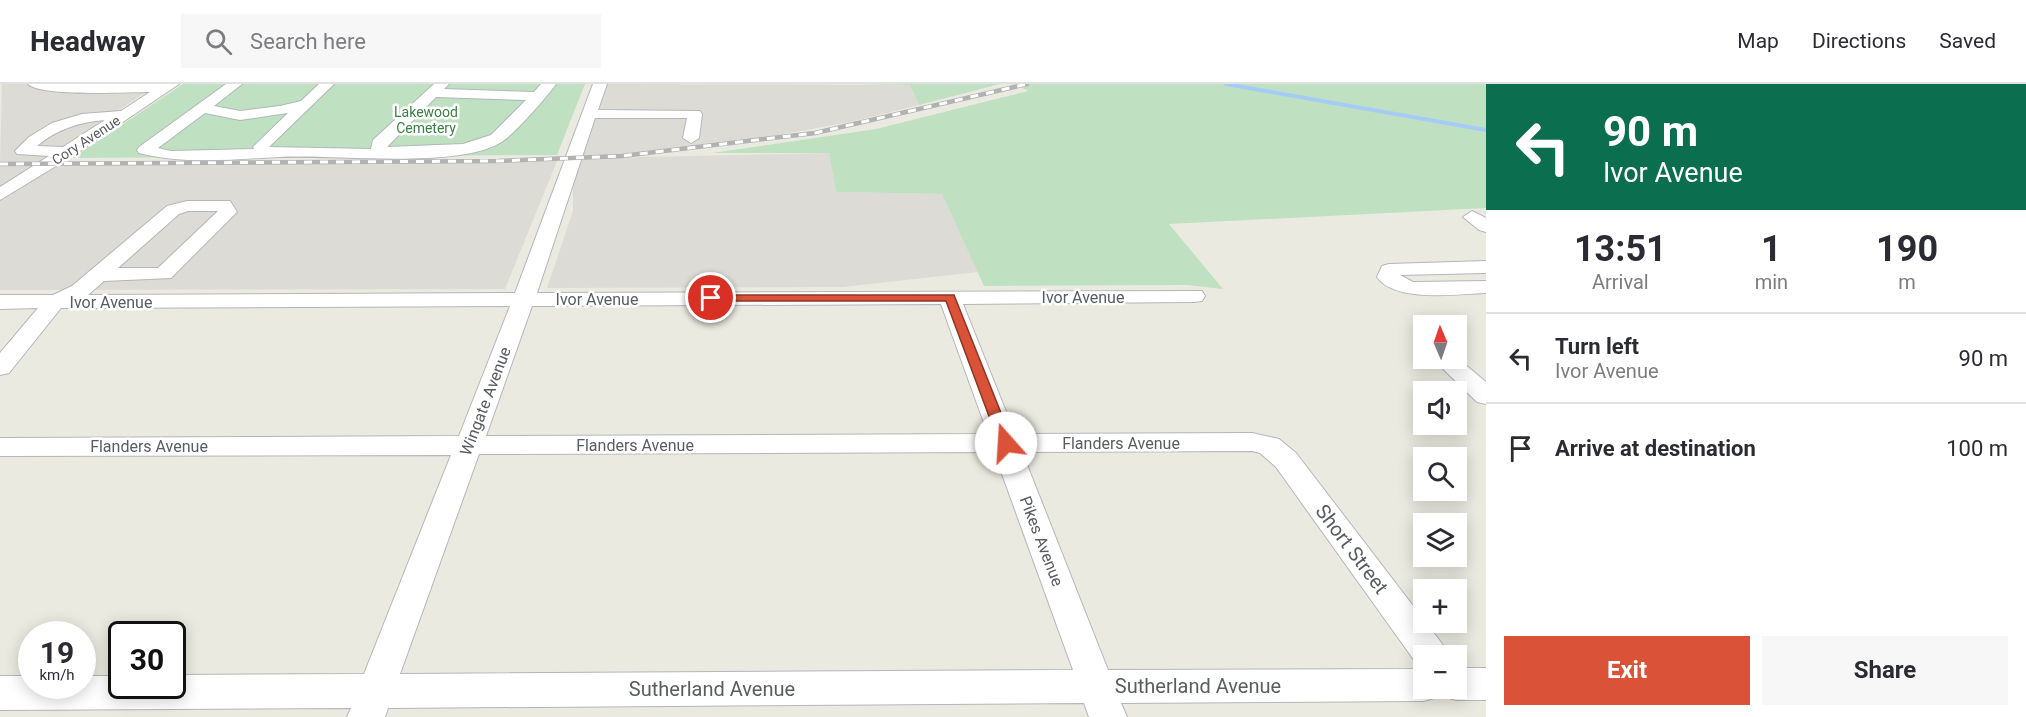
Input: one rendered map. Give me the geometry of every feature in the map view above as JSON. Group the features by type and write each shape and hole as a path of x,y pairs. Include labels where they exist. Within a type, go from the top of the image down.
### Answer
{"street":[{"path":"35,84 63,88 170,86"},
{"path":"209,110 235,84"},
{"path":"266,150 305,104 323,88 339,84"},
{"path":"305,104 264,113 209,110 189,117 145,150 171,156 235,154 266,150 346,154 383,149 436,153 486,144 506,131 549,84"},
{"name":"Wingate Avenue","path":"371,704 524,299 600,84"},
{"name":"Cory Avenue","path":"0,195 170,86"},
{"path":"383,149 437,89 538,96"},
{"path":"590,114 695,114 691,138"},
{"path":"68,152 23,152 34,140 73,119 124,115"},
{"path":"0,182 22,181"},
{"path":"0,368 54,303 80,291 174,210 187,206 224,205 228,212 164,274 99,275"},
{"path":"1486,267 1389,270 1387,277 1409,288 1486,287"},
{"name":"Ivor Avenue","path":"0,302 1194,296"},
{"name":"Pikes Avenue","path":"950,298 1103,701"},
{"path":"1456,369 1486,396"},
{"name":"Flanders Avenue","path":"0,447 1242,442 1269,446"},
{"name":"Short Street","path":"1269,446 1286,460 1423,645"},
{"path":"1467,684 1486,684"},
{"name":"Sutherland Avenue","path":"0,693 371,704 1103,701 1413,686"}],"shaded area":[{"path":"2,84 158,84 41,162 0,162"},
{"path":"600,84 910,85 919,105 850,122 708,148 596,158 829,153 836,192 942,194 978,272 843,287 547,288 573,211 573,159"},
{"path":"558,159 505,289 0,290 0,166"}],"green space":[{"name":"Lakewood Cemetery","path":"183,84 585,84 557,155 72,158"},
{"path":"859,84 1000,84 919,105 910,85"},
{"path":"1027,84 1486,84 1486,208 1169,224 1223,289 1187,285 984,286 942,194 836,192 829,153 712,153 876,129 1028,91 1019,86"}],"waterway":[{"path":"1226,84 1486,130"}],"railway":[{"path":"0,164 498,161 622,156 815,133 1027,84"}],"route":[{"path":"711,298 950,298 1006,443"}]}
